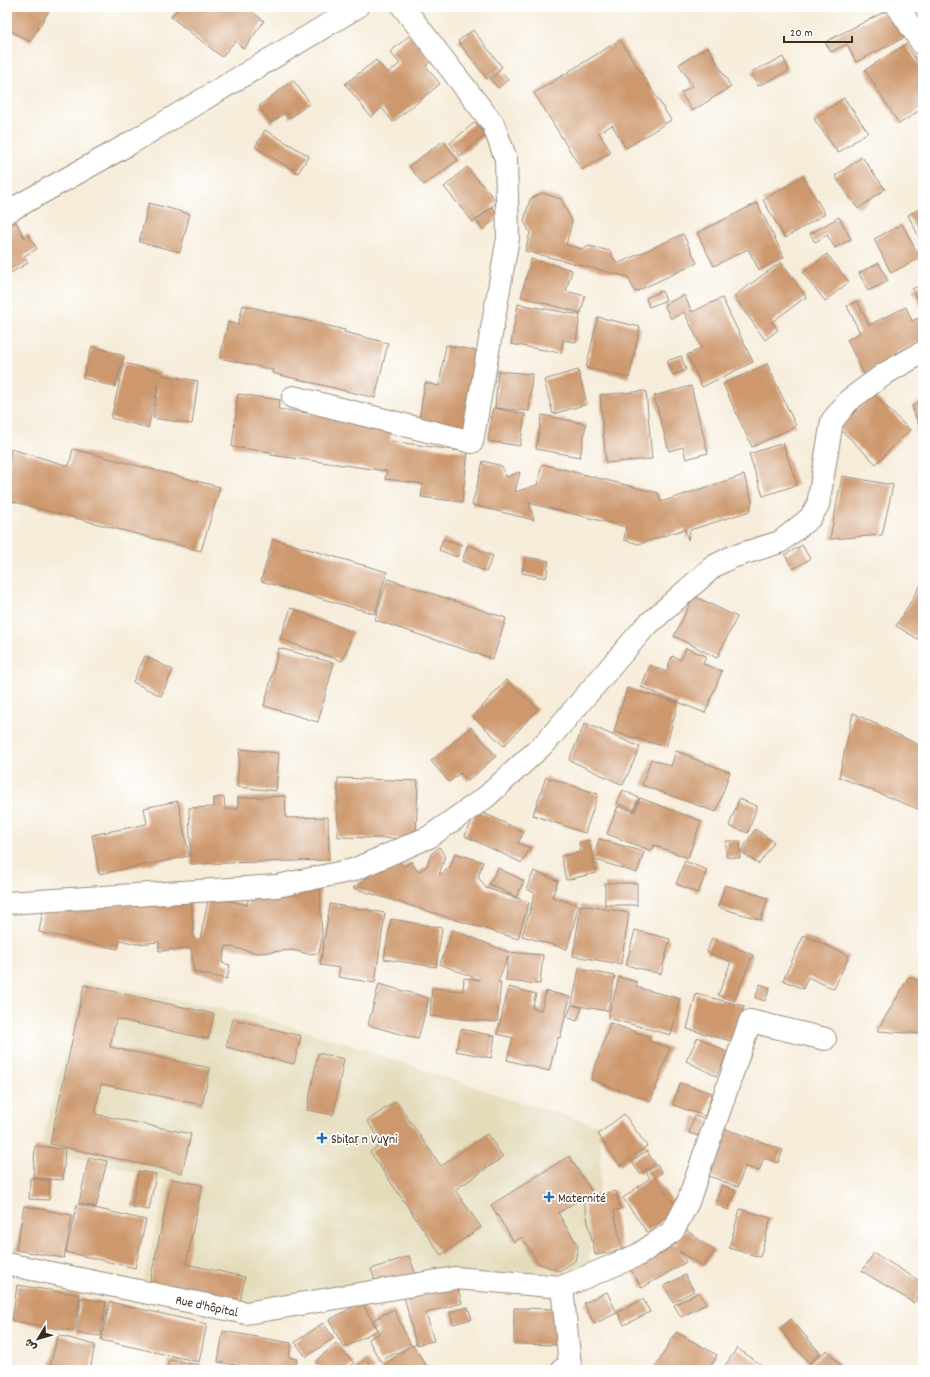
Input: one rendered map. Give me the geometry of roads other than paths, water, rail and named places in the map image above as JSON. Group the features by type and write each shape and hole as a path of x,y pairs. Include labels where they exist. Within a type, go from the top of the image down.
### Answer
{"street":[{"path":"7,212 129,144 357,7"},
{"path":"293,397 472,442 508,238 506,159 493,124 403,7"},
{"path":"898,7 923,45"},
{"path":"7,903 277,886 353,870 429,837 486,797 547,741 644,628 714,566 732,557 780,542 810,518 818,505 832,421 849,400 886,373 923,352"},
{"path":"562,1370 570,1365 562,1288 638,1255 673,1231 688,1202 750,1022 825,1039"},
{"name":"Rue d'hôpital","path":"7,1264 246,1313 455,1278 562,1288"}],"place":[{"name":"Sbiṭaṛ n Vuɣni","path":"322,1138"},
{"name":"Maternité","path":"549,1197"}]}
